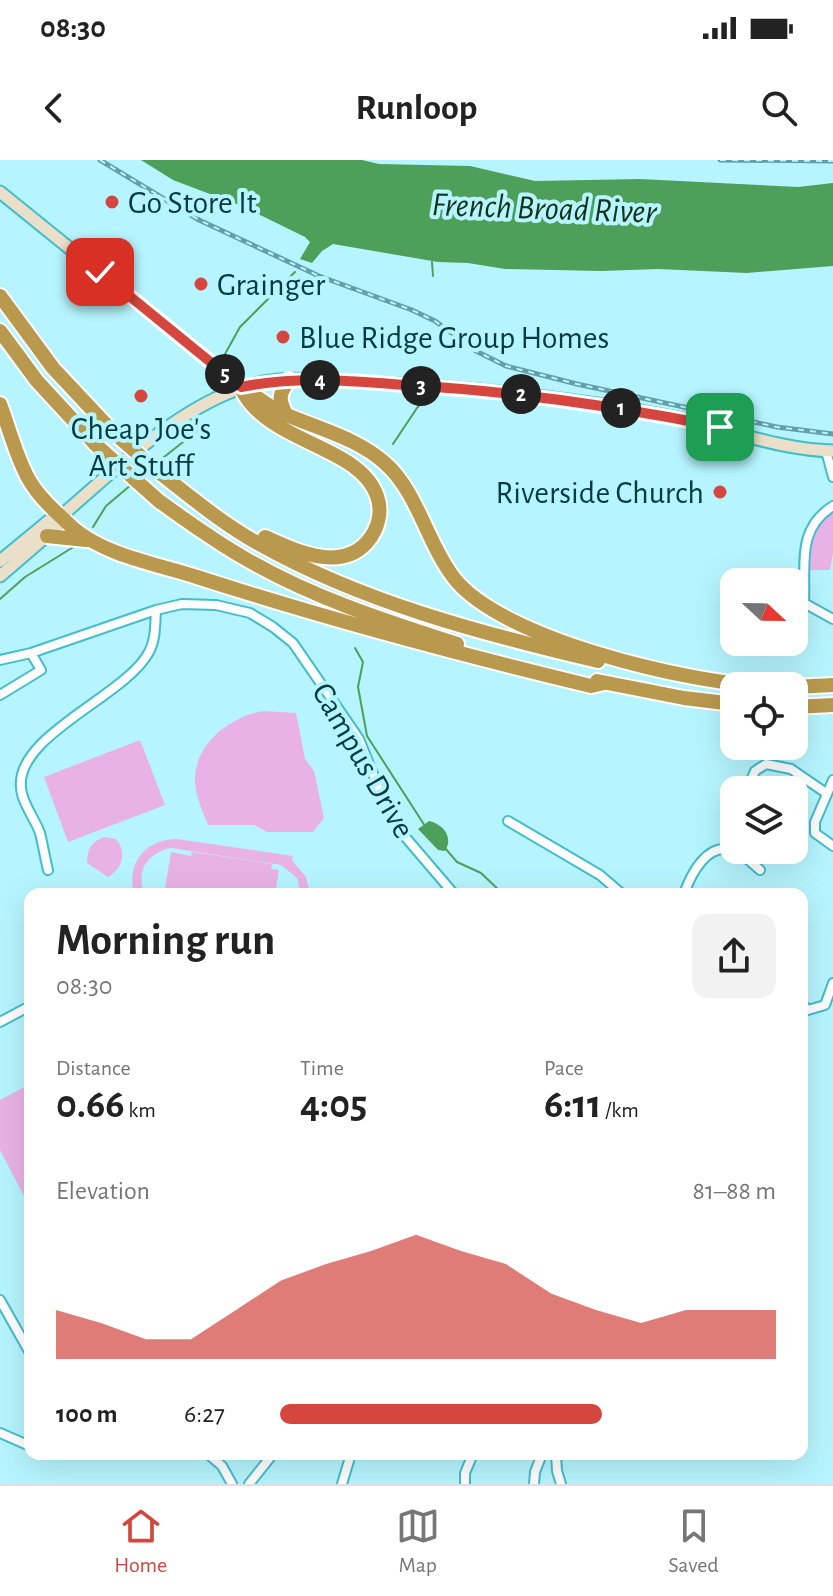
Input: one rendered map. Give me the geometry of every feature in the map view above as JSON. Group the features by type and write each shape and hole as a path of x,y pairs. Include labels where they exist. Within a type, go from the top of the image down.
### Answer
{"highway":[{"path":"0,296 53,368 140,458 218,518 258,543 366,592 499,636 641,671 653,669"},
{"path":"0,331 54,400 96,445 159,501 248,560 309,590 456,644 604,683 720,702"},
{"path":"287,415 279,403 279,396 289,380"},
{"path":"241,387 287,415 356,445 383,461 404,486 454,578 482,605 519,625 653,669 720,682"},
{"path":"208,509 285,546 324,558 347,555 362,547 377,523 378,500 367,477 265,418 248,402 241,387"},
{"path":"0,404 28,478 46,503 92,540 123,553 338,622 591,686 604,683"},
{"path":"47,536 92,540"},
{"path":"808,686 833,685"},
{"path":"808,706 833,705"}],"main road":[{"path":"0,192 241,387"},
{"path":"0,561 51,519 61,516 183,416 241,387 289,380 468,388 578,401 670,417 790,446 830,451"},
{"path":"0,576 58,526 61,516"}],"street":[{"path":"830,451 833,477"},
{"path":"806,568 807,534 814,521 833,506"},
{"name":"Campus Drive","path":"0,660 31,653 156,610 192,604 231,607 250,613 293,643 359,739 394,821 449,888"},
{"path":"808,605 833,619"},
{"path":"48,870 40,834 20,789 29,759 58,728 135,671 154,642 156,610"},
{"path":"0,695 41,670 31,653"},
{"path":"753,776 766,764 791,769 801,776"},
{"path":"833,780 815,822 815,833 833,846"},
{"path":"808,781 826,793"},
{"path":"508,821 600,875 615,888"},
{"path":"687,888 699,866 717,850 737,852 760,870"},
{"path":"808,1010 825,1005 833,983"},
{"path":"0,1022 24,1009"},
{"path":"0,1300 24,1342"},
{"path":"0,1433 24,1443"},
{"path":"215,1460 232,1484"},
{"path":"249,1484 268,1460"},
{"path":"342,1484 349,1460"},
{"path":"465,1484 465,1473 470,1460"},
{"path":"534,1484 540,1460"},
{"path":"556,1460 561,1484"}],"shaded area":[{"path":"833,512 830,570 810,570 816,529"},
{"path":"263,711 296,713 305,759 314,771 324,818 313,832 267,832 254,825 208,825 195,783 200,757 226,726"},
{"path":"140,740 165,805 68,842 44,777"},
{"path":"104,837 116,839 122,849 122,860 108,877 87,863 91,847"},
{"path":"166,840 293,856 292,860 306,877 309,888 300,888 297,878 281,865 171,848 150,859 141,878 142,888 133,888 133,872 141,855 156,843"},
{"path":"171,852 191,856 192,852 272,864 271,869 279,870 276,888 165,888"},
{"path":"24,1087 24,1196 0,1150 0,1100"}],"water":[{"name":"French Broad River","path":"141,160 362,160 379,164 470,166 535,181 640,179 798,187 833,183 833,266 747,273 658,269 505,269 438,262 333,244 312,263 300,259 310,242 305,237 244,207 173,180"},
{"path":"429,821 446,832 448,841 445,851 438,850 418,829"}],"waterway":[{"path":"432,262 433,276"},
{"path":"225,354 240,327 295,272"},
{"path":"393,444 430,394"},
{"path":"159,461 197,431"},
{"path":"93,527 106,506 132,484"},
{"path":"0,599 25,577 75,546"},
{"path":"355,648 363,662 358,687 367,736 425,826"},
{"path":"445,848 457,862 481,873 497,888"}],"railway":[{"path":"100,160 199,220 319,276 412,310 435,321 476,351 506,366 777,427 833,434"},
{"path":"720,160 833,161"}],"place":[{"name":"Go Store It","path":"112,202"},
{"name":"Grainger","path":"201,284"},
{"name":"Blue Ridge Group Homes","path":"283,337"},
{"name":"Cheap Joe's Art Stuff","path":"141,396"},
{"name":"Riverside Church","path":"720,492"}],"route":[{"path":"100,272 241,387 273,381 311,380 468,388 578,401 720,427"}]}
